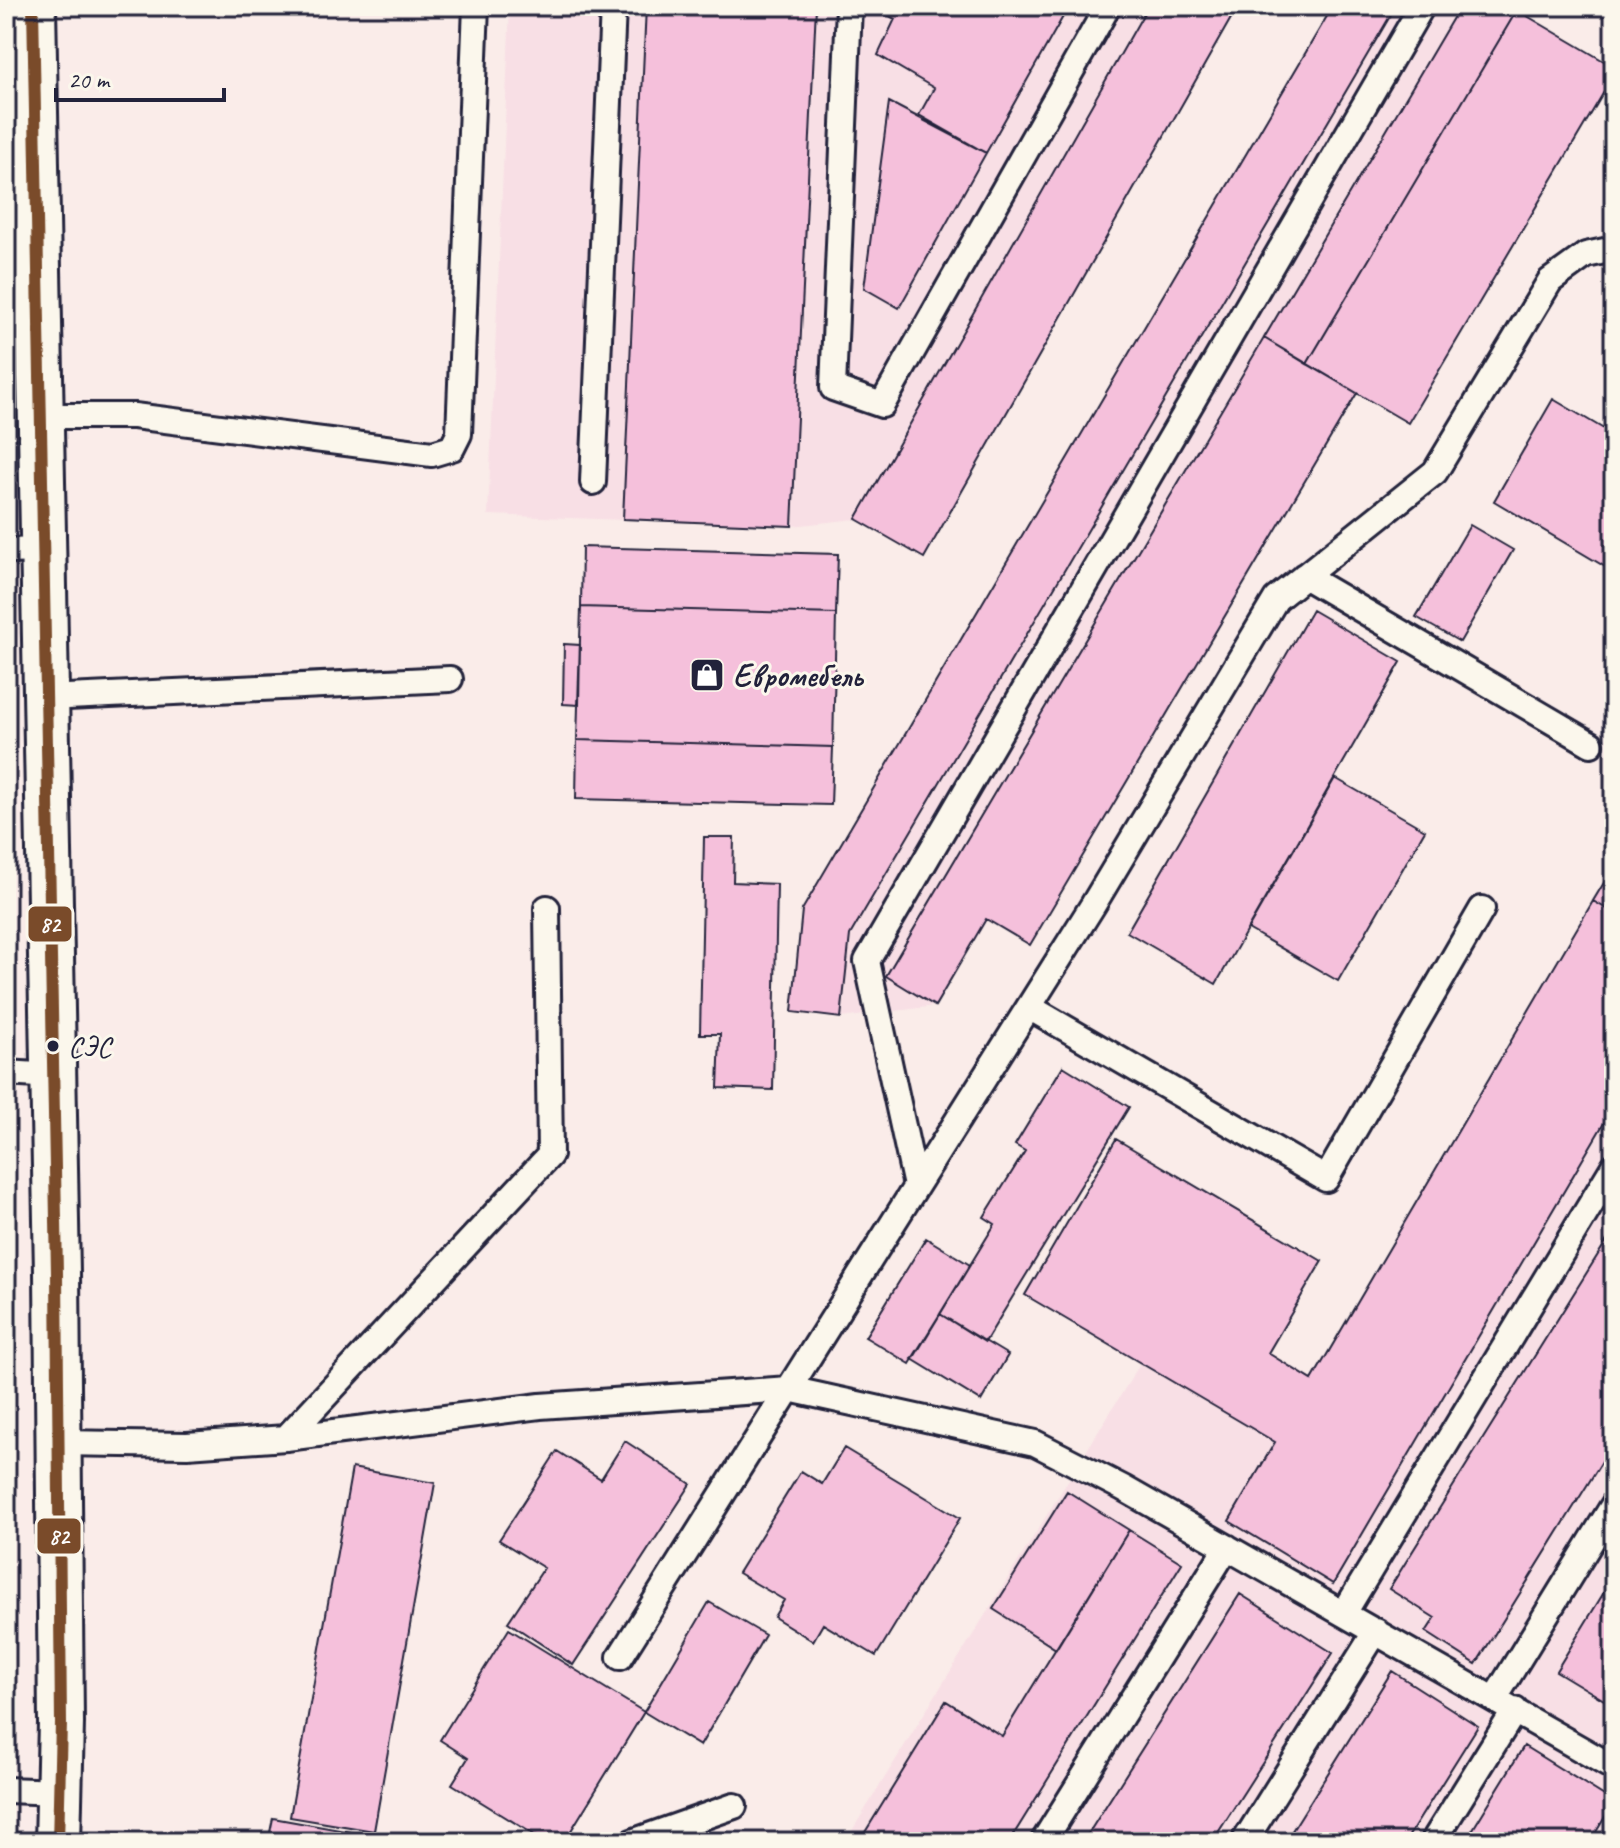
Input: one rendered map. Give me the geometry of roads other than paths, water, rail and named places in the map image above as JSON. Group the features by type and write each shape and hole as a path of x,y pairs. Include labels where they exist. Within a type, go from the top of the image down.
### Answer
{"street":[{"path":"24,14 41,416 25,550 46,698 58,1443 58,1842"}],"lane":[{"path":"41,416 134,416 432,454 452,448 459,434 476,6"},
{"path":"593,482 613,6"},
{"path":"849,6 833,388 882,405 1108,6"},
{"path":"916,1186 867,961 1422,6"},
{"path":"620,1657 1029,1007 1276,599 1435,472 1550,281 1586,255 1614,249"},
{"path":"1304,576 1591,744"},
{"path":"46,698 450,679"},
{"path":"286,1438 550,1155 547,908"},
{"path":"1029,1007 1326,1179 1482,909"},
{"path":"6,1073 53,1076"},
{"path":"1344,1613 1614,1166"},
{"path":"58,1443 187,1445 286,1438 540,1406 789,1389 1035,1443 1227,1547 1614,1768"},
{"path":"1433,1842 1614,1504"},
{"path":"1043,1842 1227,1547"},
{"path":"1244,1842 1376,1631"},
{"path":"6,1790 59,1792"},
{"path":"632,1842 734,1806"}],"place":[{"name":"Евромебель","path":"707,675"},
{"name":"СЭС","path":"53,1046"}]}
